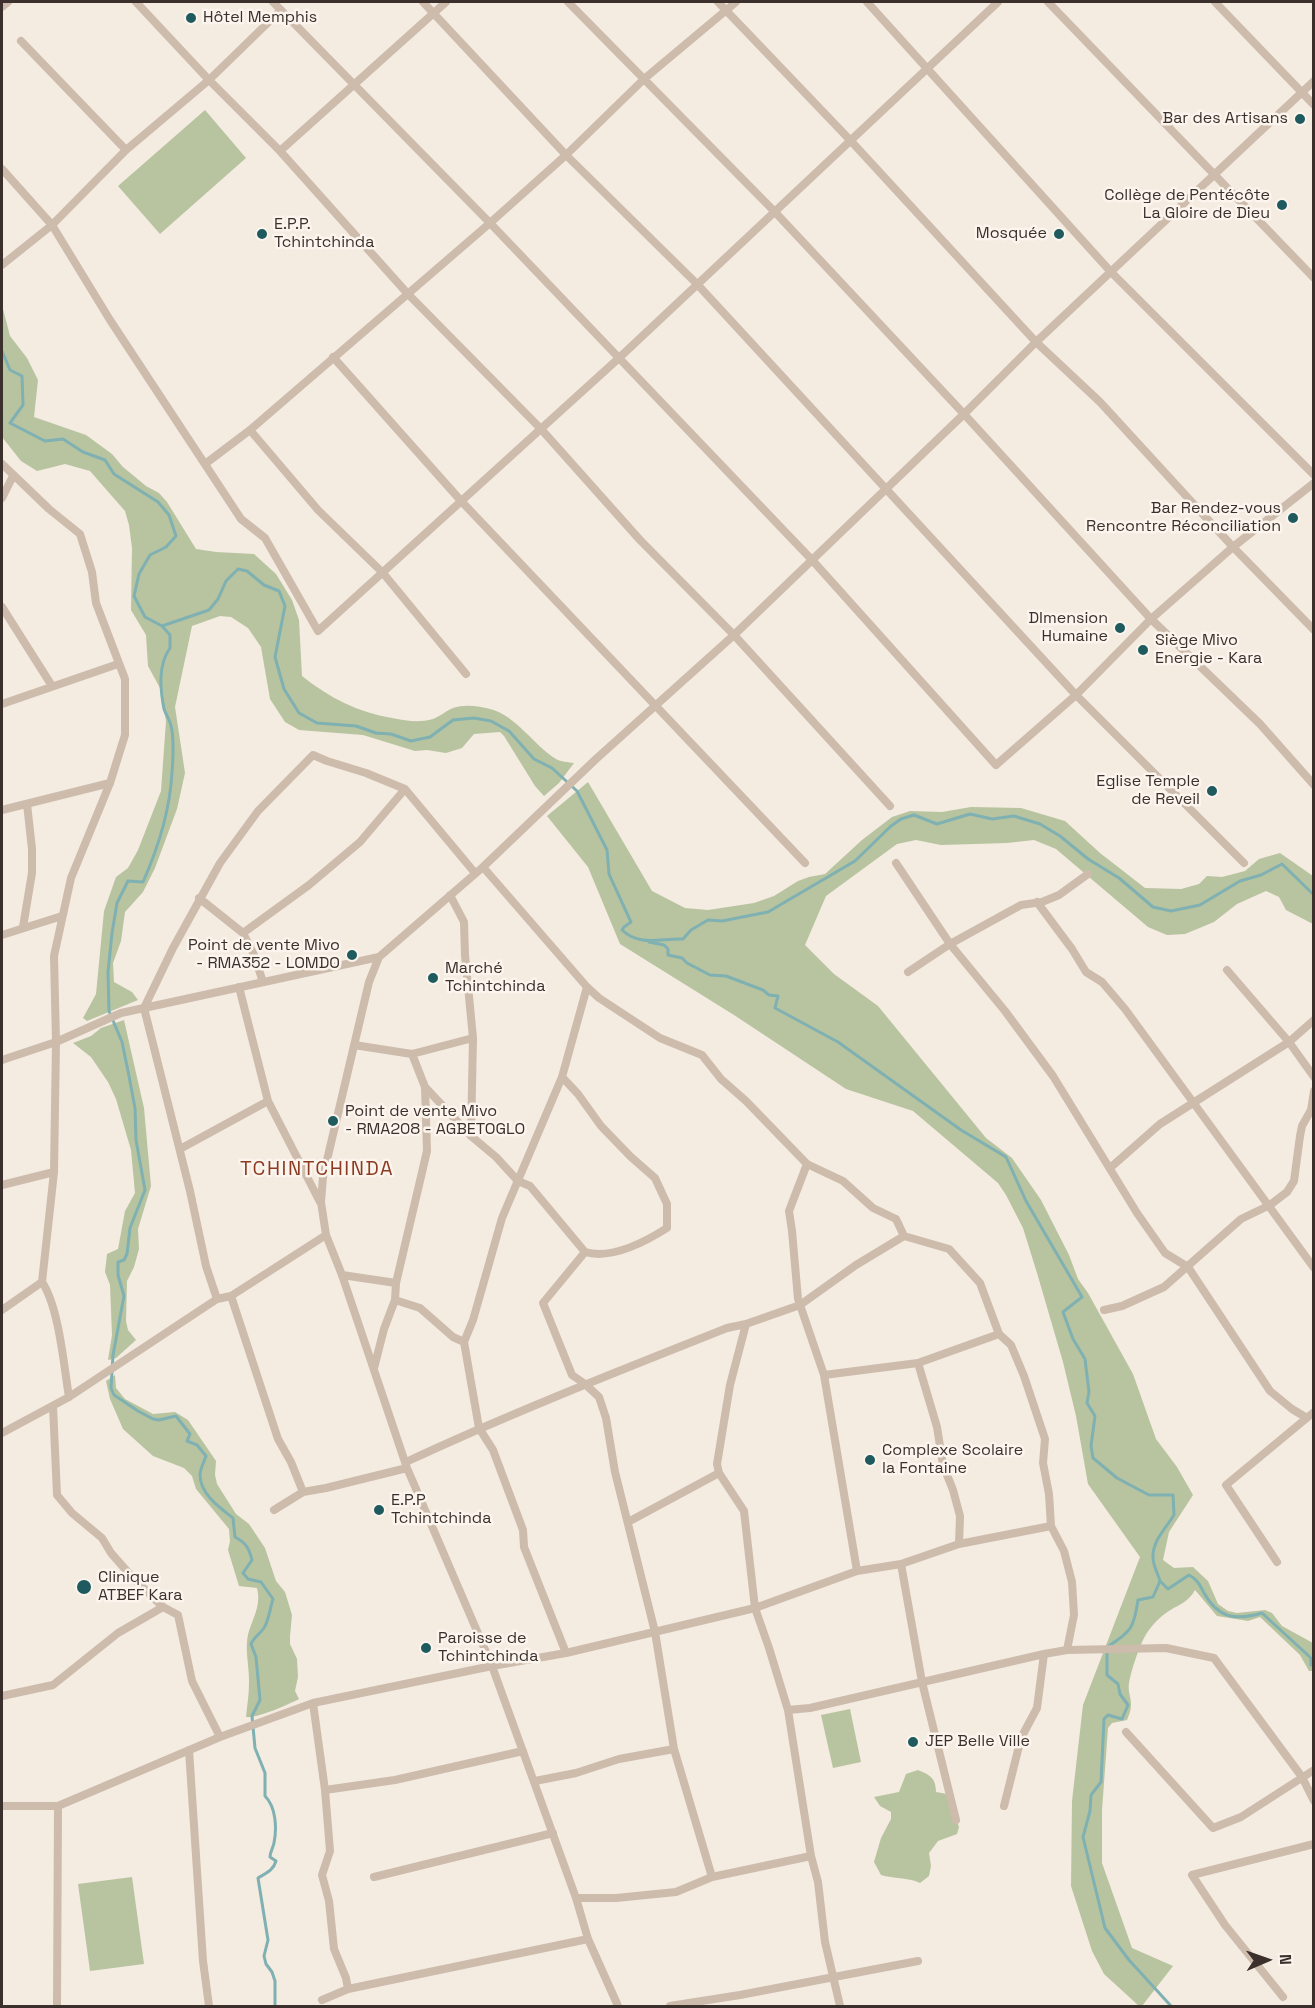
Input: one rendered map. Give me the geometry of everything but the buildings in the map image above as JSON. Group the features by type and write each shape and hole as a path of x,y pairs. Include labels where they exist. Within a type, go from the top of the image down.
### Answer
{"street":[{"path":"2,6 8,2"},
{"path":"136,2 280,151 407,293 541,429 640,540 734,635 890,806"},
{"path":"273,2 490,223 813,561 996,765 1076,695 1151,619 1233,547 1314,483"},
{"path":"423,2 566,155 697,284 1076,695 1244,864"},
{"path":"280,151 446,2"},
{"path":"568,2 774,211 1151,619 1260,724 1314,785"},
{"path":"718,2 850,140 1036,342 1100,402 1233,547 1314,630"},
{"path":"205,464 250,430 490,223 566,155 644,79 736,2"},
{"path":"867,2 1111,272 1314,474"},
{"path":"2,169 52,225 110,320 241,519 266,538 318,631 619,358 998,2"},
{"path":"1048,2 1314,278"},
{"path":"1215,2 1314,105"},
{"path":"2,265 52,225 126,150 209,80 281,10"},
{"path":"21,41 126,150"},
{"path":"618,2007 588,1939 535,1781 492,1666 406,1465 342,1275 326,1236 321,1202 323,1177 369,982 379,957 483,867 654,705 734,635 813,561 1036,342 1314,81"},
{"path":"333,357 462,502 805,863"},
{"path":"250,430 318,510 383,573 466,674"},
{"path":"2,464 49,509 80,534 92,572 96,603 125,679 125,735 110,783 71,878 54,956 56,1042 54,1172 42,1282 49,1292 52,1303 69,1397"},
{"path":"2,498 14,476"},
{"path":"2,607 52,686"},
{"path":"2,704 118,664"},
{"path":"218,1299 206,1266 180,1149 144,1008 199,898 220,863 258,811 313,754 405,789 475,873"},
{"path":"2,810 110,783"},
{"path":"243,933 309,885 360,842 405,789"},
{"path":"23,927 32,873 27,804"},
{"path":"896,863 950,944 1005,1011 1053,1076 1137,1213 1165,1254 1188,1267 1270,1391 1292,1409 1310,1415"},
{"path":"483,867 599,998 660,1038 702,1055 721,1079 746,1101 807,1164 843,1181 873,1208 896,1219 904,1236"},
{"path":"908,972 950,944 1022,905 1037,903 1059,895 1088,874"},
{"path":"450,895 465,922 465,955 473,1038 471,1136"},
{"path":"199,898 243,933 254,955 263,982"},
{"path":"1037,903 1072,949 1086,972 1102,982 1125,1009 1314,1268"},
{"path":"2,935 62,916"},
{"path":"2,1060 56,1042 121,1013 379,957"},
{"path":"1227,970 1289,1042 1314,1077"},
{"path":"239,987 268,1101 321,1202"},
{"path":"566,1653 524,1547 523,1530 493,1450 479,1428 464,1342 473,1320 502,1218 562,1077 587,987"},
{"path":"1110,1168 1160,1124 1195,1104 1240,1072 1289,1042 1314,1020"},
{"path":"354,1045 412,1054 473,1038"},
{"path":"374,1368 384,1329 395,1300 396,1284 427,1151 425,1087 412,1054"},
{"path":"425,1087 471,1136 518,1180 530,1186 585,1252 596,1255 642,1243 668,1228 668,1204 655,1178 601,1126 578,1094 562,1077"},
{"path":"1104,1310 1122,1306 1164,1287 1241,1219 1269,1205 1287,1192 1294,1181 1302,1126 1311,1110 1314,1091"},
{"path":"180,1149 268,1101"},
{"path":"807,1164 789,1211 798,1299 824,1374 857,1571"},
{"path":"2,1185 54,1172"},
{"path":"2,1433 69,1397 218,1299 231,1296 326,1236"},
{"path":"274,1510 303,1492 326,1488 406,1465 479,1428 585,1384 727,1328 746,1324 800,1305 856,1265 904,1236 949,1249 980,1283 999,1334 1011,1345 1024,1376 1045,1439 1043,1463 1049,1494 1051,1526 1064,1551 1072,1582 1074,1615 1067,1650"},
{"path":"585,1252 543,1303 572,1375 599,1397 606,1418 615,1472 655,1632 674,1749 712,1877"},
{"path":"342,1275 396,1284"},
{"path":"2,1310 42,1282"},
{"path":"231,1296 278,1440 291,1462 303,1492"},
{"path":"395,1300 420,1308 453,1337 464,1342"},
{"path":"746,1324 730,1385 717,1464 719,1473 744,1511 754,1608 788,1710 811,1856 818,1882 825,1942 840,2007"},
{"path":"824,1374 918,1363 999,1334"},
{"path":"918,1363 937,1426 943,1465 960,1516 959,1544"},
{"path":"53,1406 57,1495 72,1513 102,1538 133,1578 163,1607 178,1615 192,1681 220,1737"},
{"path":"1277,1562 1226,1485 1310,1415"},
{"path":"628,1522 719,1473"},
{"path":"2,1806 58,1806 220,1737 313,1703 566,1653 655,1632 754,1608 857,1571 901,1564 959,1544 1051,1526"},
{"path":"901,1564 922,1682 956,1820"},
{"path":"2,1696 52,1685 118,1633 163,1607"},
{"path":"788,1710 810,1708 1067,1650 1166,1648 1214,1658 1302,1778 1314,1801"},
{"path":"1004,1806 1021,1738 1037,1708 1044,1654"},
{"path":"313,1703 325,1790 330,1851 322,1875 329,1901 334,1949 348,1989"},
{"path":"1126,1732 1213,1828 1241,1817 1314,1770"},
{"path":"535,1781 576,1773 619,1759 674,1749"},
{"path":"189,1750 203,1961 209,2007"},
{"path":"325,1790 395,1780 523,1751"},
{"path":"57,2007 58,1806"},
{"path":"374,1877 553,1833"},
{"path":"1283,1997 1225,1925 1192,1875 1314,1844"},
{"path":"576,1898 616,1898 676,1892 712,1877 811,1856"},
{"path":"322,2000 348,1989 588,1939"},
{"path":"670,2007 918,1961"}],"green space":[{"path":"205,110 246,158 160,234 118,186"},
{"path":"2,305 10,336 27,358 38,380 34,417 86,435 112,454 123,467 146,486 159,493 167,502 196,549 254,554 276,574 292,600 299,620 302,676 344,703 367,712 397,719 428,720 462,706 481,707 500,713 517,724 556,759 574,763 559,783 544,796 500,732 474,734 462,748 446,753 415,751 363,735 299,730 285,722 270,699 261,647 248,628 231,617 220,616 192,626 175,707 185,773 177,809 155,868 143,892 125,912 121,941 113,963 114,982 132,992 138,1000 87,1021 83,1018 96,994 104,911 116,877 128,868 138,850 161,791 166,721 160,688 148,666 146,635 131,610 132,548 125,511 90,471 65,464 37,471 21,461 2,437"},
{"path":"588,782 652,891 685,908 708,910 754,903 774,896 798,881 825,874 862,840 892,817 910,811 942,812 971,807 1021,808 1065,821 1100,853 1145,888 1181,889 1199,884 1207,876 1222,877 1245,871 1259,859 1280,853 1313,876 1313,924 1286,910 1279,897 1266,891 1237,904 1214,922 1185,934 1167,935 1148,927 1056,849 1034,840 941,845 916,840 897,844 826,896 805,945 834,974 878,1006 986,1138 1012,1158 1041,1200 1069,1255 1078,1279 1133,1374 1156,1439 1177,1467 1193,1495 1169,1532 1163,1560 1174,1568 1193,1567 1208,1581 1218,1604 1228,1611 1237,1613 1265,1610 1272,1613 1282,1626 1313,1643 1313,1671 1309,1671 1300,1655 1260,1617 1248,1621 1217,1616 1195,1590 1186,1601 1159,1619 1142,1642 1129,1683 1130,1714 1127,1720 1112,1723 1108,1728 1102,1810 1102,1863 1132,1948 1173,1966 1142,2006 1139,2006 1104,1974 1092,1951 1071,1886 1072,1801 1083,1705 1140,1557 1088,1484 1076,1416 1063,1362 1023,1228 998,1183 913,1111 846,1089 734,1015 620,944 588,867 547,816"},
{"path":"124,1020 144,1108 151,1186 138,1229 139,1249 127,1281 126,1321 128,1330 136,1340 116,1358 108,1360 112,1335 110,1285 105,1272 107,1254 118,1249 125,1211 135,1193 131,1150 116,1099 108,1082 91,1057 73,1043 91,1036 101,1028"},
{"path":"115,1375 116,1388 125,1399 153,1414 175,1412 188,1420 216,1461 217,1484 236,1514 249,1524 265,1548 276,1581 285,1592 292,1615 290,1644 297,1659 298,1677 295,1691 299,1699 280,1708 246,1717 249,1684 247,1642 258,1604 257,1588 239,1586 228,1550 229,1529 196,1489 192,1476 184,1468 153,1456 123,1429 110,1399 106,1381"},
{"path":"850,1709 861,1762 833,1768 821,1715"},
{"path":"918,1770 932,1778 936,1792 947,1794 959,1827 957,1834 938,1841 929,1853 931,1866 929,1876 920,1883 881,1875 874,1862 881,1838 891,1819 891,1812 880,1806 874,1797 899,1792 906,1774"},
{"path":"132,1877 144,1964 90,1971 78,1884"}],"waterway":[{"path":"2,351 10,370 22,376 23,405 10,423 45,441 63,439 83,452 105,460 114,474 158,502 169,515 176,536 166,547 150,555 139,574 134,596 145,617 162,626 209,610 218,599 226,581 238,569 247,571 264,585 279,591 285,606 275,657 284,689 299,713 317,723 356,726 411,741 430,737 453,720 474,718 491,721 509,731 534,759 552,768 577,791 607,850 609,874 631,922 622,930 636,938 643,940 683,939 691,930 708,920 722,921 768,912 855,861 891,826 901,819 914,815 937,824 970,814 992,819 1014,816 1040,824 1060,836 1088,859 1119,878 1153,907 1171,911 1200,905 1240,881 1261,875 1282,864 1314,895"},
{"path":"162,626 170,635 170,648 163,662 161,677 164,709 173,736 169,801 159,842 143,882 128,881 117,903 108,972 109,1011 122,1042 128,1071 135,1108 136,1140 145,1190 130,1228 127,1254 124,1260 118,1262 118,1275 124,1296 113,1355 111,1388 114,1395 153,1419 176,1416 190,1434 187,1441 197,1445 206,1456 200,1473 203,1488 212,1500 233,1518 235,1537 250,1552 252,1560 243,1573 248,1579 261,1582 273,1599 266,1625 251,1644 256,1657 260,1700 252,1716 255,1748 265,1773 265,1796 271,1806 275,1824 274,1843 270,1857 276,1861 271,1869 258,1878 268,1940 264,1956 275,1981 275,2006"},
{"path":"649,942 664,945 668,949 668,955 682,958 710,975 726,976 763,990 769,995 778,996 775,1008 838,1042 961,1130 1006,1157 1026,1201 1082,1297 1063,1312 1073,1339 1085,1359 1089,1392 1087,1403 1095,1416 1091,1446 1093,1458 1117,1478 1149,1495 1173,1495 1174,1515 1160,1535 1153,1552 1153,1561 1160,1581 1153,1597 1138,1600 1130,1628 1107,1647 1107,1675 1118,1684 1120,1694 1128,1705 1122,1719 1108,1715 1104,1719 1101,1782 1091,1795 1090,1811 1083,1837 1105,1928 1129,1960 1171,2006"},
{"path":"1160,1581 1168,1589 1189,1575 1196,1580 1209,1601 1221,1612 1235,1617 1262,1613 1311,1658 1311,1665 1314,1664"}],"place":[{"name":"Hôtel Memphis","path":"191,18"},
{"name":"Bar des Artisans","path":"1300,119"},
{"name":"Collège de Pentécôte La Gloire de Dieu","path":"1282,205"},
{"name":"E.P.P. Tchintchinda","path":"262,234"},
{"name":"Mosquée","path":"1059,234"},
{"name":"Bar Rendez-vous Rencontre Réconciliation","path":"1293,518"},
{"name":"DImension Humaine","path":"1120,628"},
{"name":"Siège Mivo Energie - Kara","path":"1143,650"},
{"name":"Eglise Temple de Reveil","path":"1212,791"},
{"name":"Point de vente Mivo - RMA352 - LOMDO","path":"352,955"},
{"name":"Marché Tchintchinda","path":"433,978"},
{"name":"Point de vente Mivo - RMA208 - AGBETOGLO","path":"333,1121"},
{"name":"Complexe Scolaire la Fontaine","path":"870,1460"},
{"name":"E.P.P Tchintchinda","path":"379,1510"},
{"name":"Clinique ATBEF Kara","path":"84,1587"},
{"name":"Paroisse de Tchintchinda","path":"426,1648"},
{"name":"JEP Belle Ville","path":"913,1742"}],"district":[{"name":"TCHINTCHINDA","path":"317,1170"}]}
